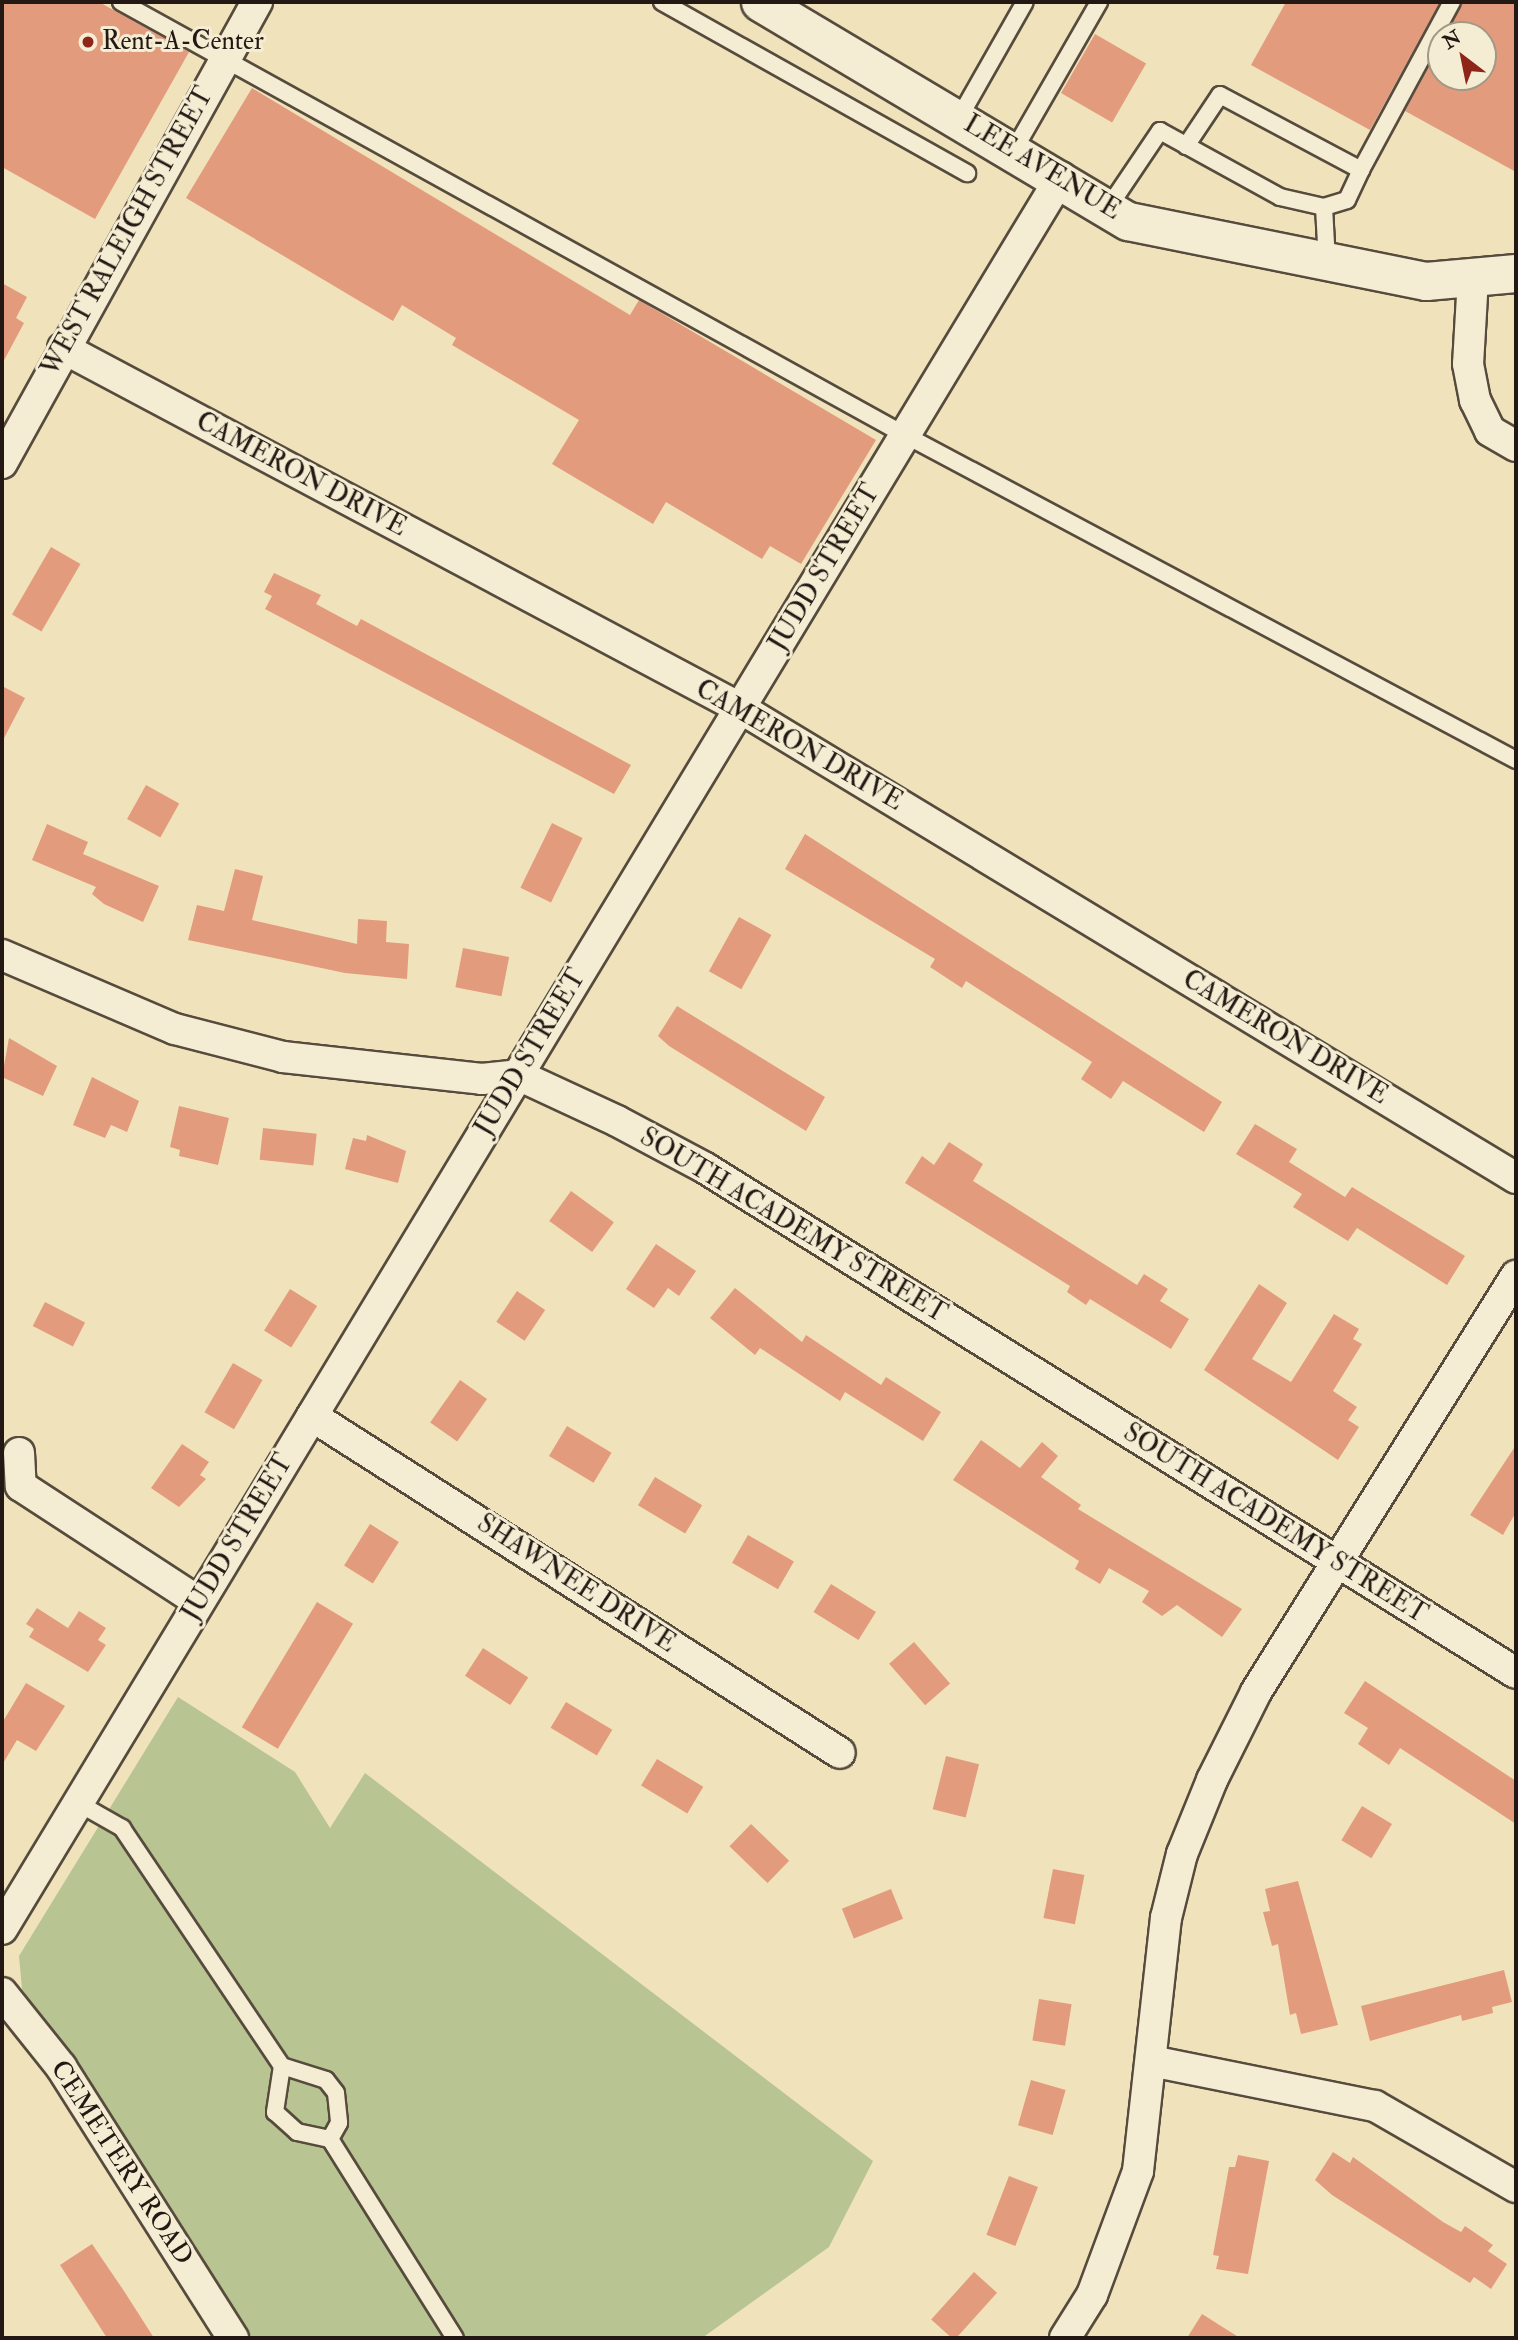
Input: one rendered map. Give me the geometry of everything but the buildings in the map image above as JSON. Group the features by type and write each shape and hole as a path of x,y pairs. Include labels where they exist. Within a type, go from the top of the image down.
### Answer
{"street":[{"name":"WEST RALEIGH STREET","path":"2,463 63,348 257,2"},
{"name":"LEE AVENUE","path":"760,2 1014,149 1128,221 1328,265 1426,281 1516,273"},
{"name":"JUDD STREET","path":"2,1929 1061,177"},
{"path":"1473,278 1468,364 1475,400 1490,431 1516,446"},
{"name":"CAMERON DRIVE","path":"63,348 740,708 1516,1178"},
{"path":"2,955 176,1029 283,1057 482,1079 518,1075"},
{"name":"SOUTH ACADEMY STREET","path":"518,1075 705,1168 1516,1673"},
{"path":"1065,2338 1092,2295 1130,2196 1151,2061 1166,1918 1182,1854 1256,1692 1516,1276"},
{"name":"SHAWNEE DRIVE","path":"312,1416 840,1753"},
{"path":"19,1453 21,1486 199,1602"},
{"name":"CEMETERY ROAD","path":"2,1993 61,2067 233,2338"},
{"path":"1151,2061 1375,2106 1516,2187"}],"lane":[{"path":"121,2 226,57 905,435 1516,760"},
{"path":"662,2 967,173"},
{"path":"959,118 1025,2"},
{"path":"1014,149 1099,2"},
{"path":"1108,208 1160,131 1280,197 1324,206 1347,200 1452,2"},
{"path":"1186,146 1220,95 1361,170"},
{"path":"1324,206 1328,265"},
{"path":"78,1803 122,1828 282,2066 326,2080 336,2093 340,2123 330,2139"},
{"path":"282,2066 275,2112 297,2132 330,2139 455,2338"}],"green space":[{"path":"178,1697 295,1772 330,1828 365,1773 873,2161 829,2247 702,2338 245,2338 22,1989 19,1956"}],"place":[{"name":"Rent-A-Center","path":"88,42"}]}
